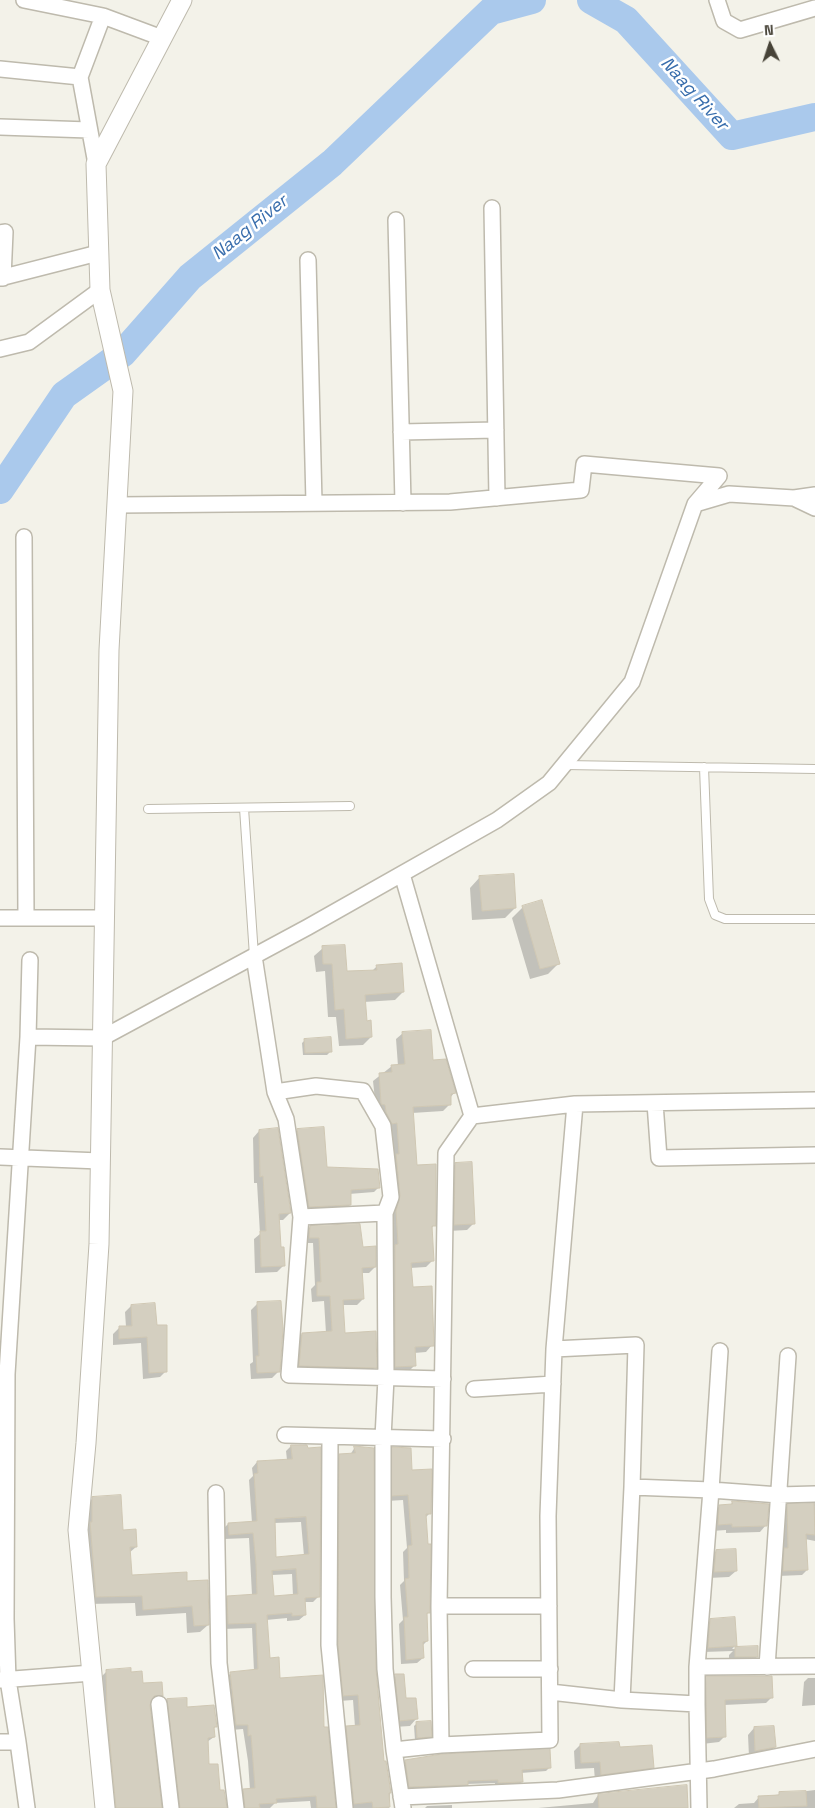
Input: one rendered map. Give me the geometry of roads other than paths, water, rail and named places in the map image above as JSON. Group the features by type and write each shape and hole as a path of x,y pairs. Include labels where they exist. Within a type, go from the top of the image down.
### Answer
{"street":[{"path":"24,0 103,16 162,38"},
{"path":"96,164 182,0"},
{"path":"717,0 724,21 740,30 815,8"},
{"path":"103,16 80,77 96,164 100,290 123,391 109,650 99,1244 86,1443 78,1530 105,1808"},
{"path":"0,69 80,77"},
{"path":"0,127 89,130"},
{"path":"492,208 497,498"},
{"path":"396,220 403,502"},
{"path":"0,233 5,232 1,278 98,253"},
{"path":"308,260 314,503"},
{"path":"0,349 29,342 100,290"},
{"path":"401,432 496,430"},
{"path":"28,1037 102,1038 498,820 549,783 632,682 695,504 718,476 584,464 581,490 497,498 450,502 118,505"},
{"path":"695,504 729,494 794,498 815,495"},
{"path":"794,498 815,508"},
{"path":"24,537 26,918"},
{"path":"402,874 472,1116"},
{"path":"0,918 104,918"},
{"path":"254,956 275,1092 286,1119 301,1217 289,1375 443,1378"},
{"path":"27,1808 18,1742 4,1680 3,1405 4,1353 28,1037 30,960"},
{"path":"275,1092 316,1086 363,1091 383,1126 391,1197 386,1213 386,1378 383,1438 385,1669 402,1803 558,1790 698,1772 815,1749"},
{"path":"441,1745 439,1606 446,1153 472,1116 575,1104 815,1100"},
{"path":"655,1102 659,1158 815,1155"},
{"path":"394,1750 441,1745 550,1740 548,1516 554,1349 575,1104"},
{"path":"0,1157 100,1161"},
{"path":"301,1217 386,1213"},
{"path":"554,1349 636,1345 632,1487 622,1700"},
{"path":"699,1808 696,1704 697,1667 720,1351"},
{"path":"767,1666 788,1356"},
{"path":"474,1389 553,1384"},
{"path":"285,1436 443,1439"},
{"path":"330,1436 329,1645 346,1808"},
{"path":"632,1487 779,1495 815,1494"},
{"path":"216,1493 219,1663 236,1808"},
{"path":"439,1606 549,1606"},
{"path":"697,1667 815,1666"},
{"path":"474,1669 550,1669"},
{"path":"4,1680 92,1673"},
{"path":"550,1692 622,1700 696,1704"},
{"path":"158,1704 171,1808"},
{"path":"0,1742 18,1742"}],"lane":[{"path":"565,765 815,769"},
{"path":"704,767 709,898 715,915 725,920 815,920"},
{"path":"148,809 350,806"},
{"path":"244,808 254,956"}],"waterway":[{"name":"Naag River","path":"0,490 64,395 123,353 190,277 332,163 491,11 532,0"},
{"name":"Naag River","path":"591,0 626,20 732,136 815,117"}]}
